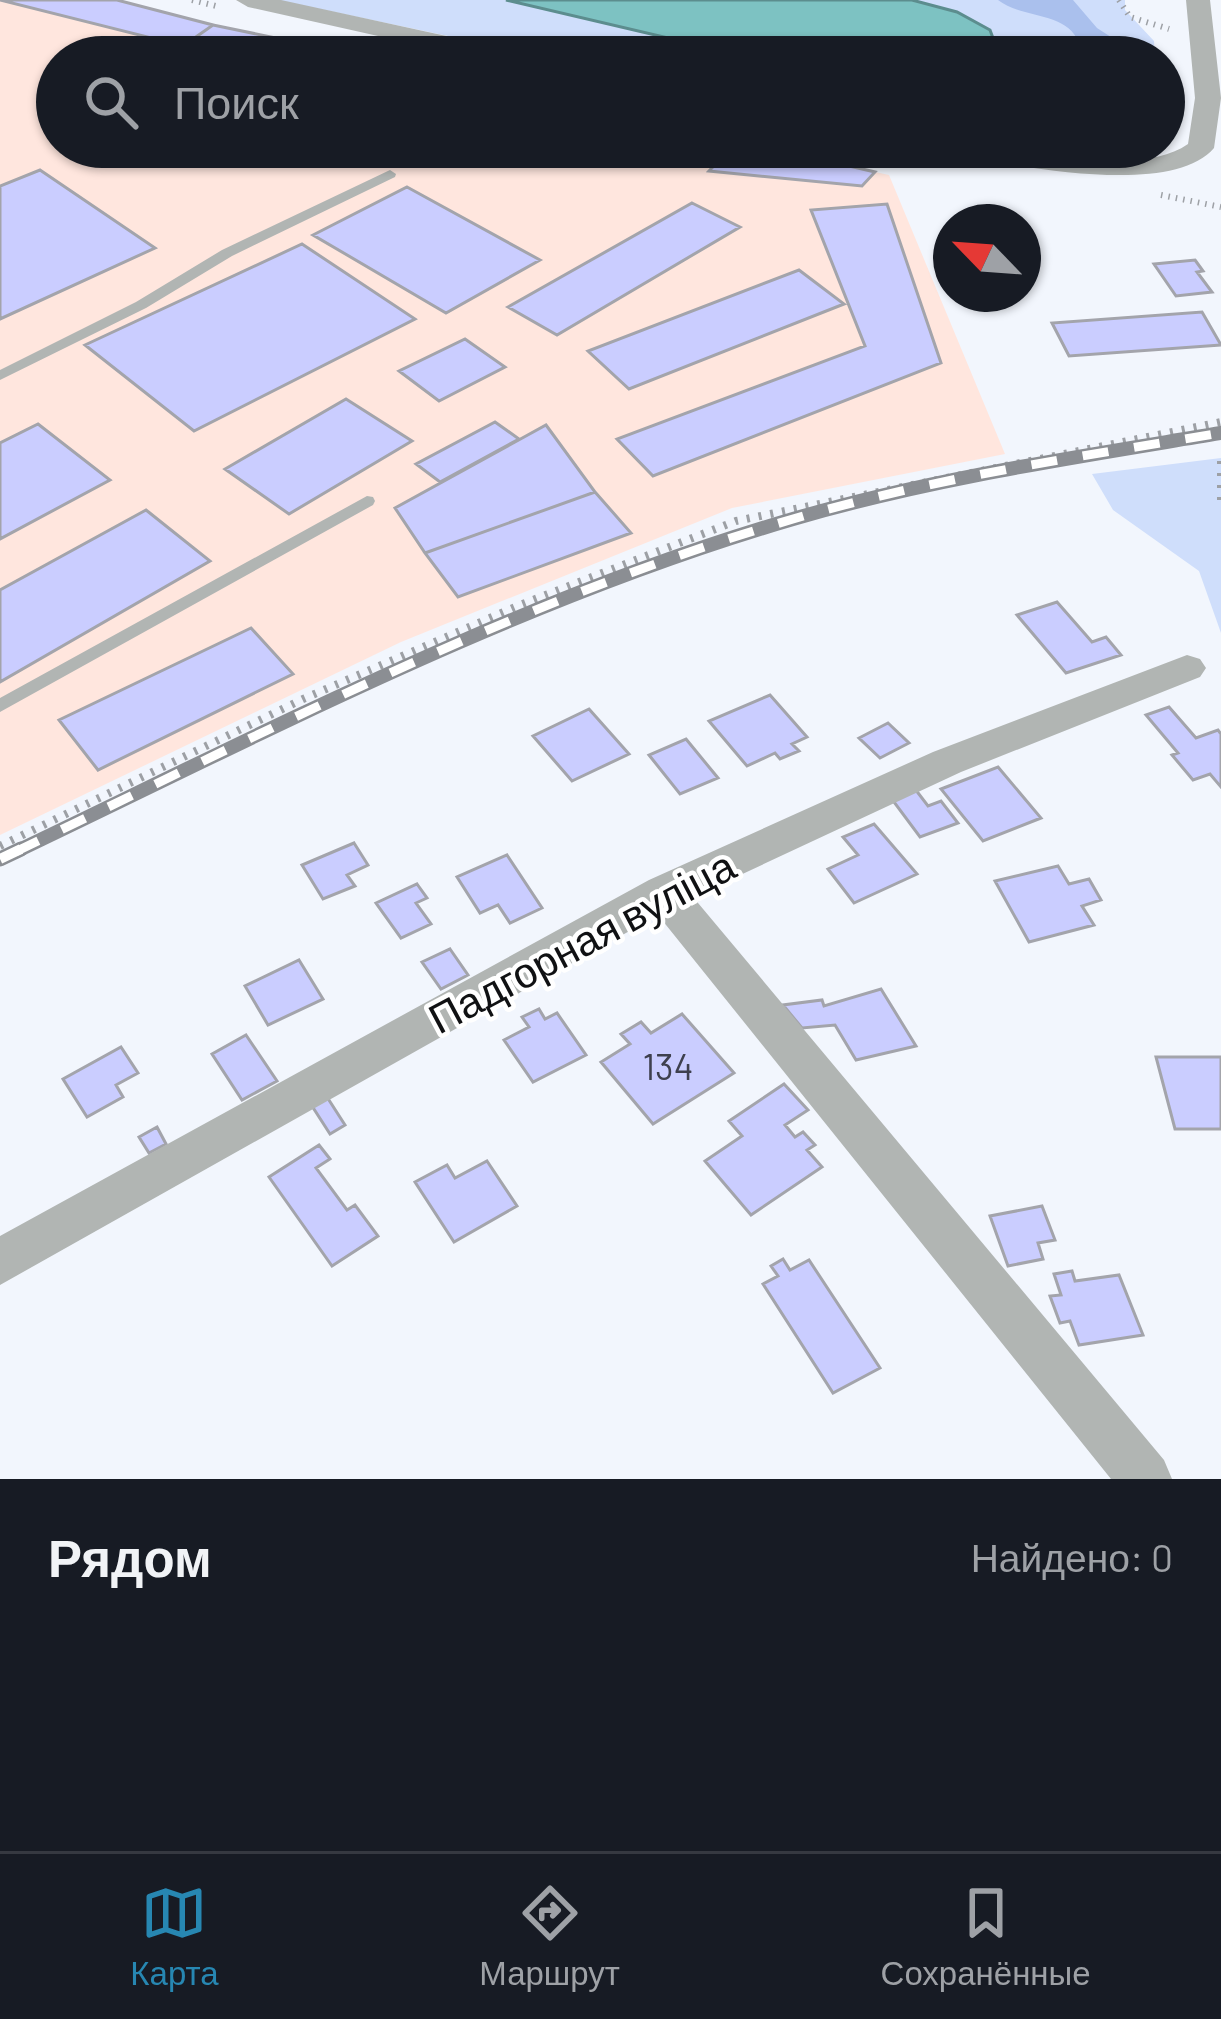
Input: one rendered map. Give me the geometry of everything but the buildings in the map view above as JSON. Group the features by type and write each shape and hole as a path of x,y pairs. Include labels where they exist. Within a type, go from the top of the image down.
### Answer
{"street":[{"path":"248,0 411,36"},
{"path":"1185,158 1202,144 1208,115 1204,12"},
{"name":"Падгорная вуліца","path":"0,1262 664,892 947,762 1187,668"},
{"path":"664,892 1144,1479"}],"lane":[{"path":"0,376 141,305 227,253 389,174"},
{"path":"0,706 367,501"}],"path":[{"path":"1120,0 1130,17 1204,12"},
{"path":"0,846 303,699 520,605 736,521 1220,425"},
{"path":"1221,461 1221,500"}],"shaded area":[{"path":"0,0 110,0 265,36 36,36 36,168 857,168 889,175 933,281 933,312 946,312 1005,454 732,508 401,642 0,835"},
{"path":"277,0 1125,0 1125,10 1149,36 448,36"},
{"path":"506,0 912,0 957,12 990,30 992,36 659,36"},
{"path":"998,0 1073,0 1109,36 1075,36 1054,20"},
{"path":"1221,458 1221,633 1199,571 1113,510 1092,474"}],"railway":[{"path":"15,852 397,670 593,587 692,551 899,492 1221,433"},
{"path":"0,859 21,849"}]}
